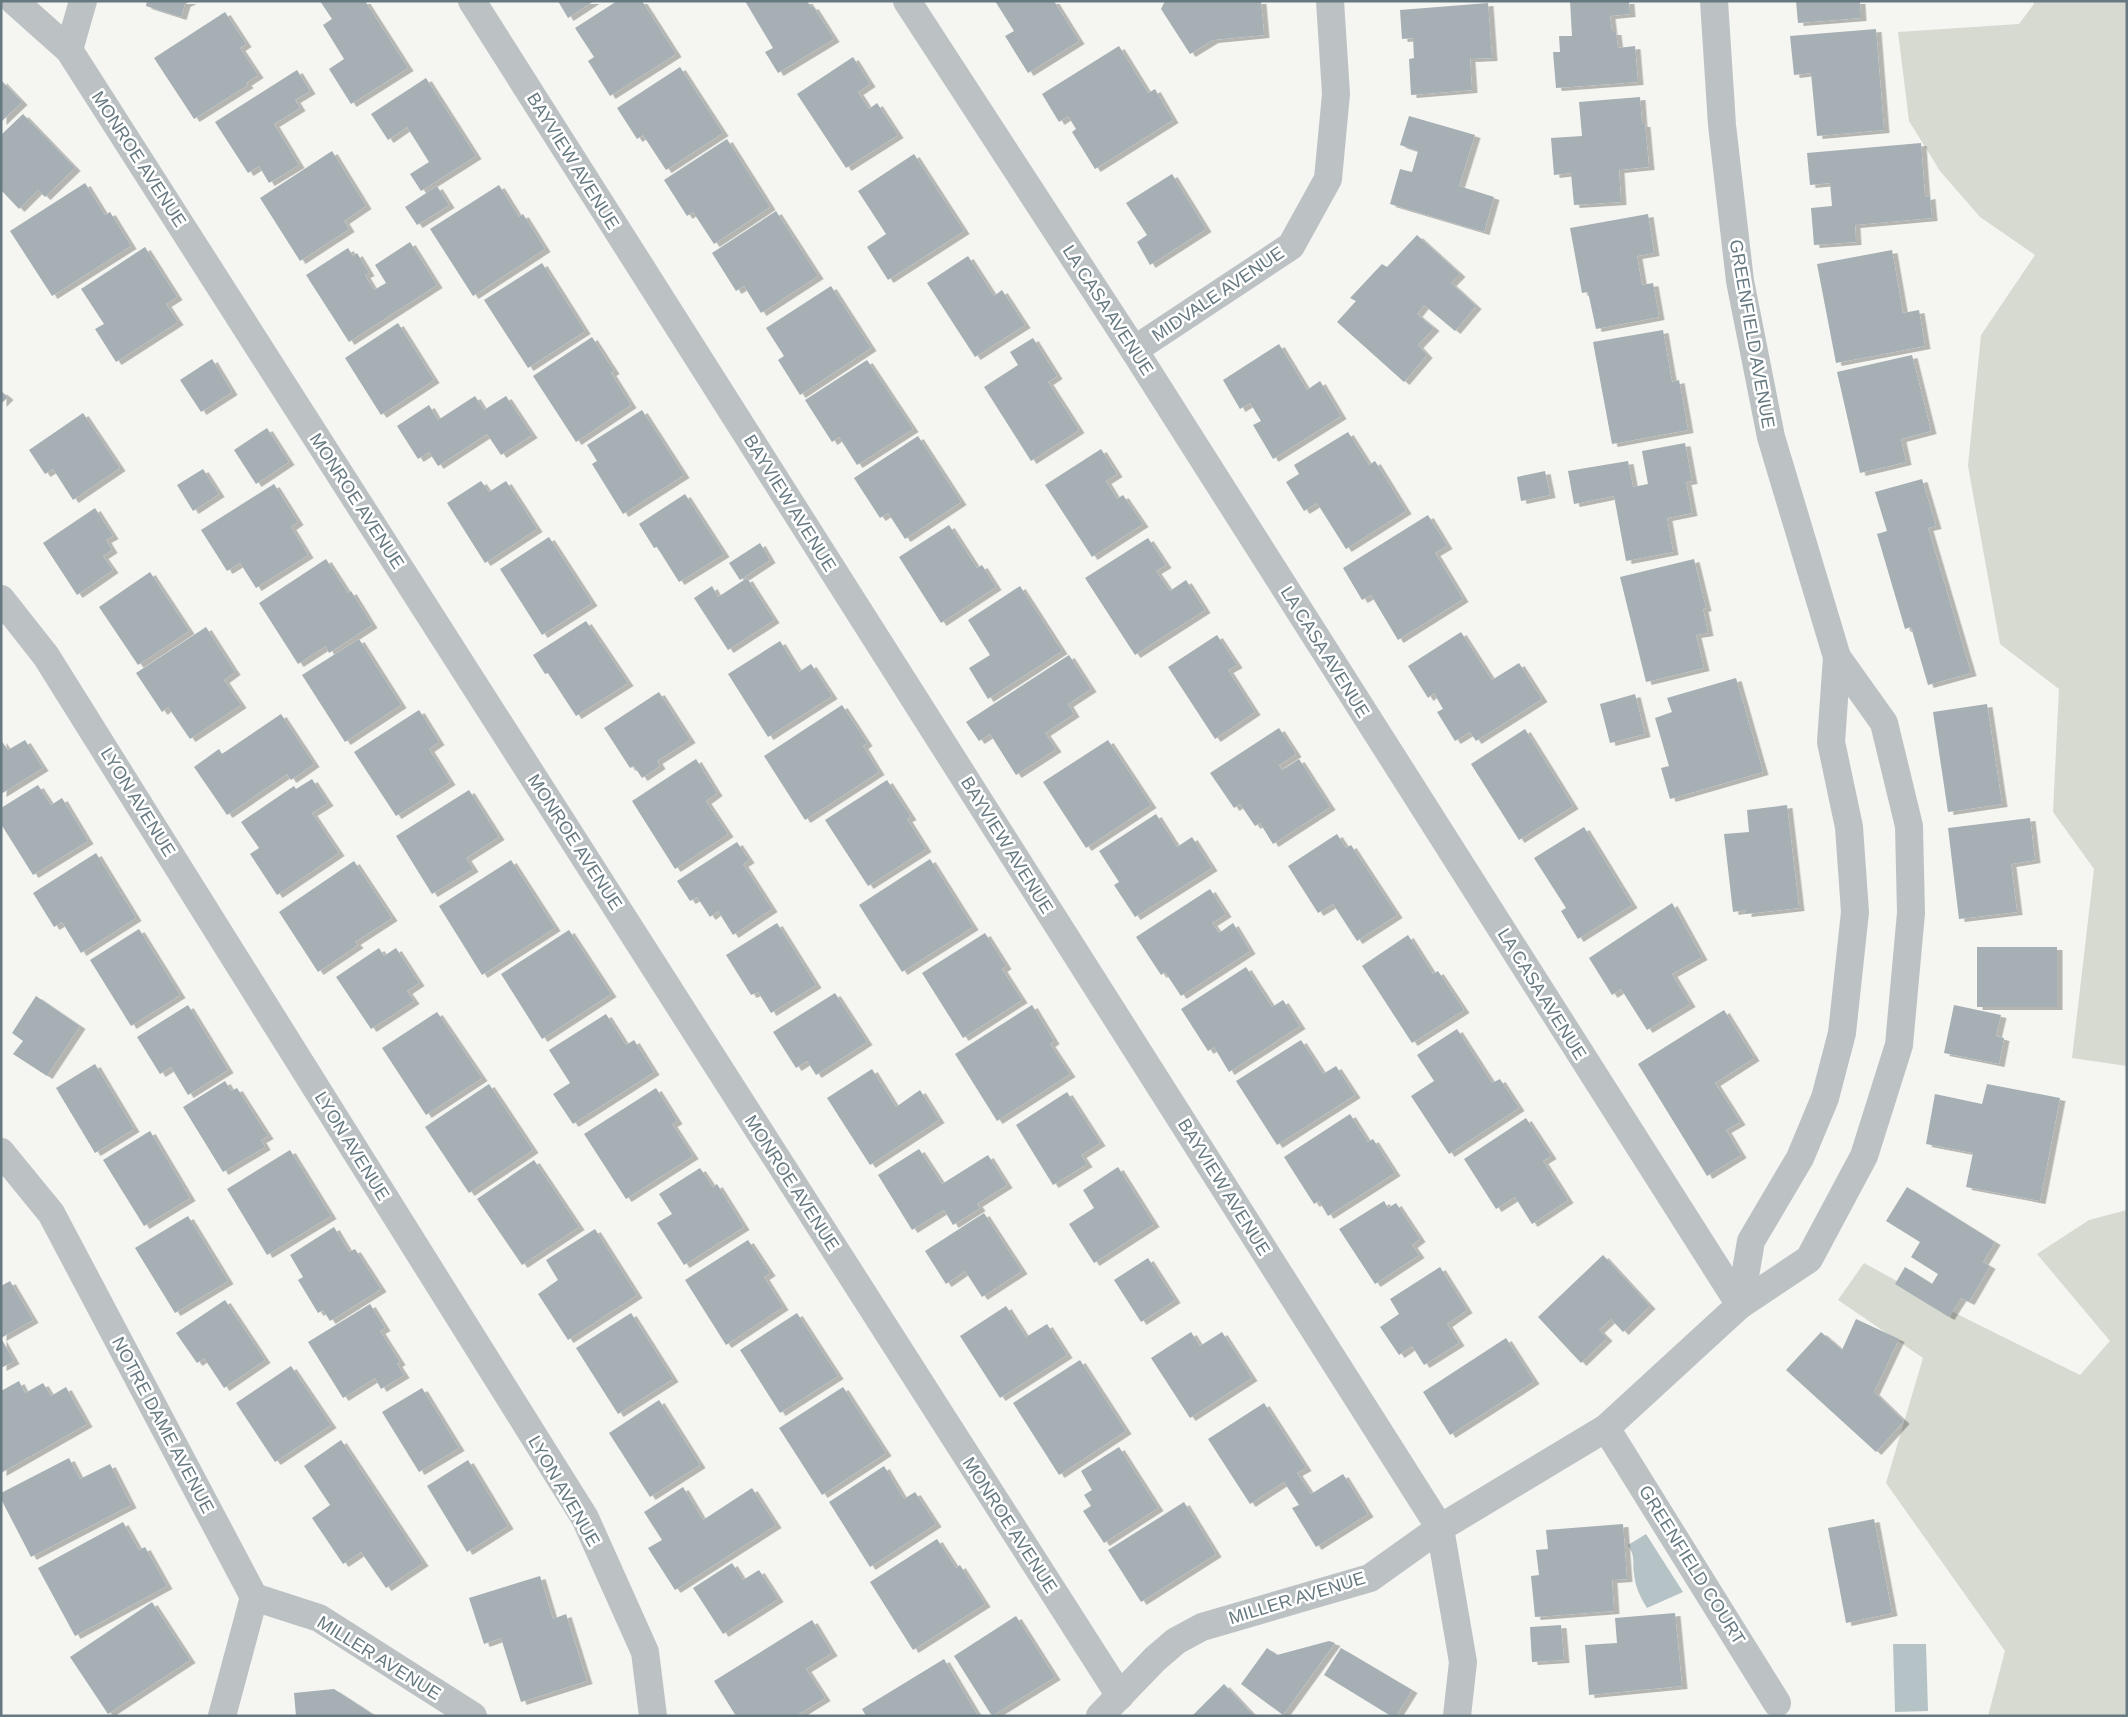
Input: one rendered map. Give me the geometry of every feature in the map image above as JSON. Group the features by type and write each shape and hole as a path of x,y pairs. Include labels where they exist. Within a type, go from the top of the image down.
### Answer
{"street":[{"name":"MONROE AVENUE","path":"14,1 69,50 1120,1696"},
{"path":"69,50 83,1"},
{"name":"BAYVIEW AVENUE","path":"472,1 1440,1528 1463,1662 1457,1716"},
{"name":"LA CASA AVENUE","path":"907,1 1134,350 1740,1305"},
{"name":"MIDVALE AVENUE","path":"1134,350 1291,246 1328,179 1336,94 1330,1"},
{"name":"GREENFIELD AVENUE","path":"1606,1428 1740,1305 1809,1259 1864,1156 1899,1045 1911,913 1909,826 1884,723 1837,657 1771,437 1740,281 1722,125 1714,1"},
{"name":"LYON AVENUE","path":"1,599 52,664 584,1518 645,1652 654,1716"},
{"name":"GREENFIELD AVENUE","path":"1740,1305 1751,1241 1800,1158 1825,1098 1842,1033 1854,912 1849,827 1830,742 1837,657"},
{"name":"NOTRE DAME AVENUE","path":"1,1152 51,1212 254,1597"},
{"name":"MILLER AVENUE","path":"1100,1716 1155,1659 1176,1641 1202,1627 1370,1578 1440,1528 1606,1428"},
{"name":"GREENFIELD COURT","path":"1606,1428 1777,1703"},
{"path":"222,1716 254,1597"},
{"name":"MILLER AVENUE","path":"254,1597 319,1618 473,1716"}],"shaded area":[{"path":"2033,1 2127,1 2127,1066 2072,1058 2094,869 2053,812 2059,689 2000,644 1968,466 1981,335 2035,255 1980,217 1940,171 1909,121 1898,32 2019,24 2034,4"},
{"path":"2127,1210 2127,1716 1988,1716 2005,1651 1886,1483 1923,1358 1838,1300 1864,1263 1959,1315 2080,1375 2110,1341 2037,1254 2089,1220"},
{"path":"1646,1534 1683,1592 1647,1608 1637,1587 1633,1556 1628,1545"},
{"path":"1893,1644 1926,1644 1928,1711 1895,1712"}],"building":[{"path":"147,1 191,1 185,4 181,17 146,6"},
{"path":"320,1 365,1 408,68 351,104 329,69 344,59 323,25 332,19"},
{"path":"558,1 594,1 568,18"},
{"path":"617,1 642,1 676,54 610,96 588,61 594,57 575,28"},
{"path":"745,1 807,1 811,7 813,6 834,39 778,73 765,52 773,48"},
{"path":"995,1 1054,1 1079,41 1028,73 1005,36 1014,31"},
{"path":"1165,1 1261,1 1264,35 1213,40 1190,54 1161,9"},
{"path":"1570,1 1629,1 1630,14 1610,16 1612,32 1616,32 1618,48 1635,46 1638,82 1556,88 1553,52 1560,52 1559,36 1572,36"},
{"path":"1796,1 1860,1 1861,18 1798,23"},
{"path":"1488,3 1492,58 1470,59 1472,90 1411,95 1409,59 1414,58 1413,38 1402,39 1400,10"},
{"path":"225,12 246,44 240,48 258,75 246,83 248,85 194,119 154,58"},
{"path":"1876,29 1884,130 1817,136 1811,73 1794,75 1790,36"},
{"path":"1119,46 1148,93 1155,89 1173,120 1095,169 1072,132 1076,129 1068,116 1059,122 1042,94"},
{"path":"853,57 870,84 858,92 869,109 877,103 898,135 846,168 797,94"},
{"path":"680,67 723,133 666,170 643,135 637,139 617,108"},
{"path":"297,70 310,91 295,100 300,108 274,124 299,165 269,183 259,166 248,173 215,122"},
{"path":"426,78 476,156 421,191 410,174 429,162 407,127 388,140 371,114"},
{"path":"1,80 22,102 1,122"},
{"path":"1640,97 1642,124 1645,124 1649,167 1619,170 1621,202 1574,205 1571,173 1554,175 1551,138 1582,136 1579,102"},
{"path":"23,114 75,168 45,197 38,190 19,209 1,190 1,135"},
{"path":"1409,116 1475,135 1459,186 1494,197 1484,232 1390,204 1400,169 1412,172 1418,151 1400,145"},
{"path":"727,139 770,207 714,244 693,212 687,216 664,180"},
{"path":"1921,143 1925,197 1930,196 1932,218 1855,225 1856,242 1814,245 1811,208 1832,206 1830,183 1810,185 1807,153"},
{"path":"332,151 366,206 344,221 349,229 300,261 260,198"},
{"path":"914,154 964,231 888,280 867,247 886,234 858,191"},
{"path":"1172,174 1206,229 1150,265 1137,242 1147,235 1126,203"},
{"path":"85,183 105,215 110,212 131,246 52,296 10,231"},
{"path":"499,185 519,217 523,214 545,249 473,296 430,229"},
{"path":"437,186 449,205 417,225 405,207"},
{"path":"776,211 818,276 761,313 744,286 736,291 712,253"},
{"path":"1648,214 1654,253 1637,256 1642,285 1653,283 1659,317 1596,329 1588,292 1582,293 1570,228"},
{"path":"1417,235 1460,274 1451,283 1476,306 1455,331 1424,305 1417,314 1434,328 1418,345 1427,355 1404,382 1337,322 1356,301 1350,298 1382,264 1387,267"},
{"path":"410,242 437,285 349,342 306,275 348,248 353,256 357,253 369,273 365,275 374,290 386,283 375,265"},
{"path":"145,247 177,297 166,304 178,322 116,362 95,329 104,324 81,289"},
{"path":"1892,250 1903,313 1919,310 1925,346 1836,363 1817,264"},
{"path":"968,256 994,296 1002,290 1025,325 975,357 927,283"},
{"path":"542,263 585,331 528,368 484,300"},
{"path":"831,286 871,348 800,395 778,360 784,356 766,328"},
{"path":"398,323 434,380 381,415 345,358"},
{"path":"1663,330 1672,382 1679,380 1688,430 1612,444 1593,342"},
{"path":"592,337 614,371 611,373 631,405 576,442 533,376"},
{"path":"1033,338 1057,376 1048,382 1079,430 1031,461 984,387 1018,365 1010,352"},
{"path":"1279,344 1307,390 1320,381 1341,416 1273,459 1253,425 1261,421 1250,403 1240,409 1223,380"},
{"path":"1912,355 1931,431 1901,439 1906,462 1860,473 1837,372"},
{"path":"212,359 232,392 201,412 180,380"},
{"path":"867,360 913,429 857,465 839,437 832,442 805,400"},
{"path":"1,391 8,397 1,404"},
{"path":"475,396 484,410 506,396 532,435 501,455 487,434 438,466 429,452 418,459 397,426 429,405 438,420"},
{"path":"642,410 684,475 623,514 592,464 597,461 587,445"},
{"path":"83,413 120,468 73,500 53,469 45,474 29,450"},
{"path":"267,428 289,462 256,484 234,450"},
{"path":"1348,432 1369,465 1375,461 1406,511 1346,549 1317,503 1304,511 1286,482 1299,474 1294,465"},
{"path":"918,436 961,502 905,539 888,513 880,518 854,478"},
{"path":"1685,443 1692,481 1686,482 1692,513 1667,518 1673,552 1626,561 1614,496 1574,504 1568,471 1628,461 1633,487 1648,484 1642,451"},
{"path":"1101,449 1117,474 1106,481 1117,499 1123,495 1143,524 1092,557 1045,485"},
{"path":"203,469 219,494 193,511 177,485"},
{"path":"1545,471 1550,495 1521,501 1517,477"},
{"path":"1922,479 1936,526 1928,528 1971,673 1928,685 1911,627 1905,629 1877,534 1887,531 1875,492"},
{"path":"481,481 489,492 506,481 537,529 485,563 447,503"},
{"path":"274,484 298,522 291,527 308,555 256,588 240,563 227,571 201,530"},
{"path":"685,494 724,554 679,582 657,547 654,548 639,524"},
{"path":"95,508 113,536 106,540 112,550 103,556 113,570 77,595 43,543"},
{"path":"1428,515 1447,546 1435,553 1463,599 1398,640 1371,595 1362,600 1343,568"},
{"path":"949,525 977,568 982,565 996,587 941,623 899,557"},
{"path":"549,537 592,603 542,635 500,569"},
{"path":"1148,538 1166,565 1156,571 1170,591 1186,580 1205,610 1135,655 1085,578"},
{"path":"760,543 770,560 740,580 729,563"},
{"path":"326,559 348,593 351,591 372,625 329,653 326,646 298,664 259,603"},
{"path":"1694,559 1706,608 1703,609 1708,633 1696,635 1704,668 1646,682 1620,577"},
{"path":"150,572 189,631 138,665 99,607"},
{"path":"747,578 774,620 728,650 694,598 712,586 718,597"},
{"path":"1020,586 1062,651 988,699 969,668 990,655 968,620"},
{"path":"586,621 628,683 576,716 548,673 545,674 533,655"},
{"path":"206,627 235,672 224,680 241,705 190,739 168,707 162,712 136,673"},
{"path":"1461,632 1492,680 1519,663 1542,699 1476,741 1470,732 1455,741 1437,712 1443,709 1434,693 1428,698 1408,666"},
{"path":"1217,635 1237,665 1228,670 1255,712 1215,739 1168,667"},
{"path":"359,639 401,705 345,742 302,675"},
{"path":"780,641 799,672 811,664 832,696 768,737 728,674"},
{"path":"1069,655 1091,689 1068,704 1074,714 1045,733 1056,749 1016,775 990,734 979,741 966,722"},
{"path":"1736,678 1763,772 1670,799 1661,768 1669,766 1655,718 1672,712 1667,698"},
{"path":"659,692 690,740 657,761 660,766 642,778 634,766 630,768 604,728"},
{"path":"1635,694 1645,734 1610,743 1600,704"},
{"path":"1987,704 2002,804 1948,812 1933,712"},
{"path":"842,705 867,743 863,746 879,772 805,820 764,756"},
{"path":"419,710 439,742 429,749 450,782 396,816 354,752"},
{"path":"281,714 314,764 291,780 287,774 227,815 194,767 219,749 222,754"},
{"path":"1279,728 1296,754 1279,765 1282,770 1299,759 1330,807 1273,844 1260,823 1255,826 1240,804 1234,808 1210,773"},
{"path":"1525,729 1573,806 1519,840 1471,764"},
{"path":"1,740 8,750 25,740 43,768 1,794"},
{"path":"1108,740 1151,805 1086,848 1043,782"},
{"path":"696,759 717,793 706,801 728,834 675,869 632,801"},
{"path":"312,779 328,803 312,813 339,853 277,895 250,854 259,848 241,822 294,786 296,789"},
{"path":"887,780 911,817 907,819 926,849 868,886 825,820"},
{"path":"38,785 51,805 62,798 88,841 33,875 1,824 1,808"},
{"path":"469,790 499,837 466,858 473,869 432,894 396,836"},
{"path":"1787,805 1799,908 1746,914 1746,910 1733,912 1724,834 1749,832 1747,810"},
{"path":"1156,814 1177,847 1192,837 1212,868 1135,917 1114,885 1119,882 1099,851"},
{"path":"2030,818 2035,860 2011,864 2017,912 1959,919 1948,828"},
{"path":"1584,827 1632,905 1578,939 1561,911 1566,908 1534,858"},
{"path":"1337,834 1346,848 1351,845 1397,915 1357,941 1333,904 1318,913 1288,866"},
{"path":"737,842 749,860 743,864 772,909 733,935 718,911 710,917 697,897 690,901 677,881"},
{"path":"96,853 136,918 81,953 62,922 54,927 33,893"},
{"path":"930,859 973,927 902,972 859,905"},
{"path":"511,860 555,928 482,975 439,906"},
{"path":"354,861 392,918 355,942 358,945 318,972 279,912"},
{"path":"1210,889 1226,914 1212,923 1219,933 1233,923 1250,951 1181,996 1165,972 1161,975 1136,937"},
{"path":"1672,903 1702,957 1672,974 1690,1004 1647,1030 1621,989 1612,995 1589,958"},
{"path":"777,923 816,985 771,1013 758,992 751,995 726,955"},
{"path":"139,929 180,995 131,1026 90,960"},
{"path":"569,930 611,994 542,1039 501,974"},
{"path":"985,933 1006,966 1002,969 1022,1000 963,1038 922,973"},
{"path":"1408,935 1433,974 1438,971 1464,1010 1412,1043 1362,966"},
{"path":"1977,947 2057,947 2057,1007 1977,1007"},
{"path":"379,948 384,956 396,948 419,983 407,991 414,1001 371,1029 336,977"},
{"path":"1246,967 1272,1007 1283,1000 1300,1026 1229,1072 1214,1047 1208,1051 1181,1009"},
{"path":"835,993 867,1042 816,1075 807,1061 796,1068 773,1032"},
{"path":"36,996 80,1026 47,1076 13,1054 23,1041 12,1033"},
{"path":"188,1005 228,1070 188,1095 171,1067 160,1074 137,1037"},
{"path":"1032,1005 1054,1041 1050,1044 1070,1074 997,1121 955,1054"},
{"path":"1954,1005 2001,1015 1996,1036 2004,1038 1999,1064 1944,1053"},
{"path":"1724,1010 1754,1058 1715,1083 1740,1122 1726,1130 1741,1155 1707,1176 1638,1064"},
{"path":"437,1012 482,1078 426,1115 382,1048"},
{"path":"606,1014 626,1045 634,1040 654,1072 573,1124 553,1094 570,1083 549,1050"},
{"path":"1457,1029 1492,1083 1500,1079 1519,1108 1449,1154 1411,1096 1434,1081 1417,1055"},
{"path":"1301,1040 1323,1074 1336,1066 1355,1095 1277,1145 1236,1081"},
{"path":"95,1064 134,1129 95,1153 56,1088"},
{"path":"872,1069 896,1107 920,1090 939,1120 870,1165 827,1098"},
{"path":"225,1081 231,1091 237,1088 268,1136 261,1140 265,1147 223,1172 183,1107"},
{"path":"489,1084 533,1150 469,1193 425,1127"},
{"path":"1987,1084 2060,1098 2040,1201 1966,1187 1973,1153 1926,1144 1935,1094 1982,1104"},
{"path":"656,1088 677,1121 672,1124 693,1156 626,1199 584,1134"},
{"path":"1067,1092 1100,1143 1081,1155 1087,1164 1053,1185 1016,1125"},
{"path":"1350,1114 1368,1142 1373,1139 1395,1173 1328,1216 1319,1201 1314,1204 1284,1157"},
{"path":"1526,1118 1551,1156 1543,1161 1568,1200 1532,1224 1515,1197 1496,1209 1464,1159"},
{"path":"150,1131 190,1198 144,1226 103,1160"},
{"path":"919,1149 942,1184 988,1155 1007,1185 977,1204 980,1208 953,1225 944,1210 912,1230 878,1175"},
{"path":"290,1150 331,1216 267,1255 227,1189"},
{"path":"534,1160 579,1227 522,1265 477,1199"},
{"path":"1118,1167 1154,1224 1094,1263 1069,1224 1094,1208 1083,1190"},
{"path":"700,1168 713,1187 717,1184 744,1227 684,1265 657,1223 672,1214 659,1194"},
{"path":"1907,1187 1995,1242 1983,1262 1990,1266 1969,1302 1961,1298 1949,1317 1895,1284 1905,1267 1932,1284 1938,1274 1911,1257 1920,1242 1886,1221"},
{"path":"1384,1201 1388,1208 1396,1203 1420,1239 1412,1245 1419,1255 1375,1284 1339,1229"},
{"path":"984,1213 1022,1271 982,1297 965,1271 946,1284 925,1251"},
{"path":"188,1216 228,1281 175,1313 135,1248"},
{"path":"334,1227 349,1252 355,1249 381,1289 330,1321 323,1310 318,1313 298,1280 303,1277 290,1255"},
{"path":"595,1229 637,1295 568,1340 538,1294 558,1280 546,1260"},
{"path":"748,1240 770,1273 764,1277 783,1307 726,1345 685,1280"},
{"path":"1603,1255 1650,1306 1623,1332 1611,1319 1599,1330 1607,1338 1581,1363 1538,1317"},
{"path":"1148,1258 1175,1300 1141,1322 1114,1280"},
{"path":"1440,1267 1467,1310 1447,1324 1459,1343 1424,1365 1412,1346 1399,1355 1380,1327 1399,1314 1390,1299"},
{"path":"10,1281 33,1320 1,1338 1,1286"},
{"path":"225,1300 265,1360 224,1388 204,1358 197,1363 176,1333"},
{"path":"370,1304 385,1328 380,1331 400,1362 397,1364 404,1375 381,1389 375,1378 343,1398 308,1342"},
{"path":"1006,1306 1026,1337 1047,1324 1067,1355 1000,1398 960,1336"},
{"path":"631,1313 673,1379 618,1414 576,1348"},
{"path":"797,1313 838,1376 780,1413 740,1350"},
{"path":"1856,1319 1899,1339 1874,1392 1904,1421 1876,1452 1786,1370 1821,1332 1842,1350"},
{"path":"1191,1332 1200,1346 1222,1332 1252,1378 1190,1418 1151,1358"},
{"path":"1,1338 14,1361 1,1368"},
{"path":"1506,1338 1534,1381 1450,1435 1423,1392"},
{"path":"1080,1360 1126,1431 1059,1475 1013,1403"},
{"path":"291,1366 331,1425 275,1462 236,1403"},
{"path":"19,1381 25,1393 43,1383 51,1396 66,1387 87,1424 1,1473 1,1391"},
{"path":"843,1387 886,1453 822,1495 779,1428"},
{"path":"422,1388 459,1448 419,1472 382,1412"},
{"path":"659,1400 700,1465 650,1497 609,1433"},
{"path":"1264,1403 1306,1468 1297,1473 1311,1494 1343,1474 1368,1514 1316,1547 1292,1508 1299,1505 1284,1482 1250,1504 1208,1439"},
{"path":"341,1440 423,1563 386,1588 361,1552 343,1564 312,1518 330,1505 304,1466"},
{"path":"1119,1447 1158,1508 1104,1543 1083,1511 1091,1506 1084,1495 1092,1490 1081,1471"},
{"path":"69,1458 80,1479 110,1464 131,1505 31,1557 1,1499 1,1493"},
{"path":"468,1460 508,1526 467,1552 427,1486"},
{"path":"884,1466 904,1499 915,1492 936,1524 870,1567 829,1502"},
{"path":"683,1487 703,1520 752,1488 776,1525 675,1590 648,1548 662,1540 644,1512"},
{"path":"1184,1502 1216,1554 1141,1602 1108,1550"},
{"path":"1874,1519 1892,1613 1846,1623 1828,1528"},
{"path":"123,1522 139,1550 145,1547 167,1586 75,1636 38,1568"},
{"path":"1623,1524 1627,1579 1612,1580 1614,1611 1535,1617 1531,1576 1539,1575 1536,1550 1548,1549 1546,1530"},
{"path":"937,1539 956,1568 960,1565 985,1604 913,1650 870,1582"},
{"path":"732,1563 743,1580 759,1570 778,1599 723,1634 693,1588"},
{"path":"540,1576 553,1619 566,1614 587,1681 521,1702 501,1638 484,1644 469,1598"},
{"path":"152,1602 190,1660 108,1714 70,1657"},
{"path":"1675,1613 1682,1686 1589,1695 1585,1645 1617,1643 1615,1618"},
{"path":"1016,1616 1055,1677 992,1716 954,1656"},
{"path":"812,1620 832,1653 806,1669 825,1698 796,1716 736,1716 714,1681"},
{"path":"1561,1625 1564,1660 1532,1662 1530,1627"},
{"path":"1329,1641 1335,1643 1283,1715 1241,1684 1267,1648 1277,1655"},
{"path":"1341,1648 1412,1690 1396,1716 1391,1716 1324,1675"},
{"path":"944,1659 978,1716 866,1716 862,1709"},
{"path":"1224,1684 1254,1716 1192,1716"},
{"path":"334,1689 371,1713 372,1716 296,1716 294,1693"}]}
